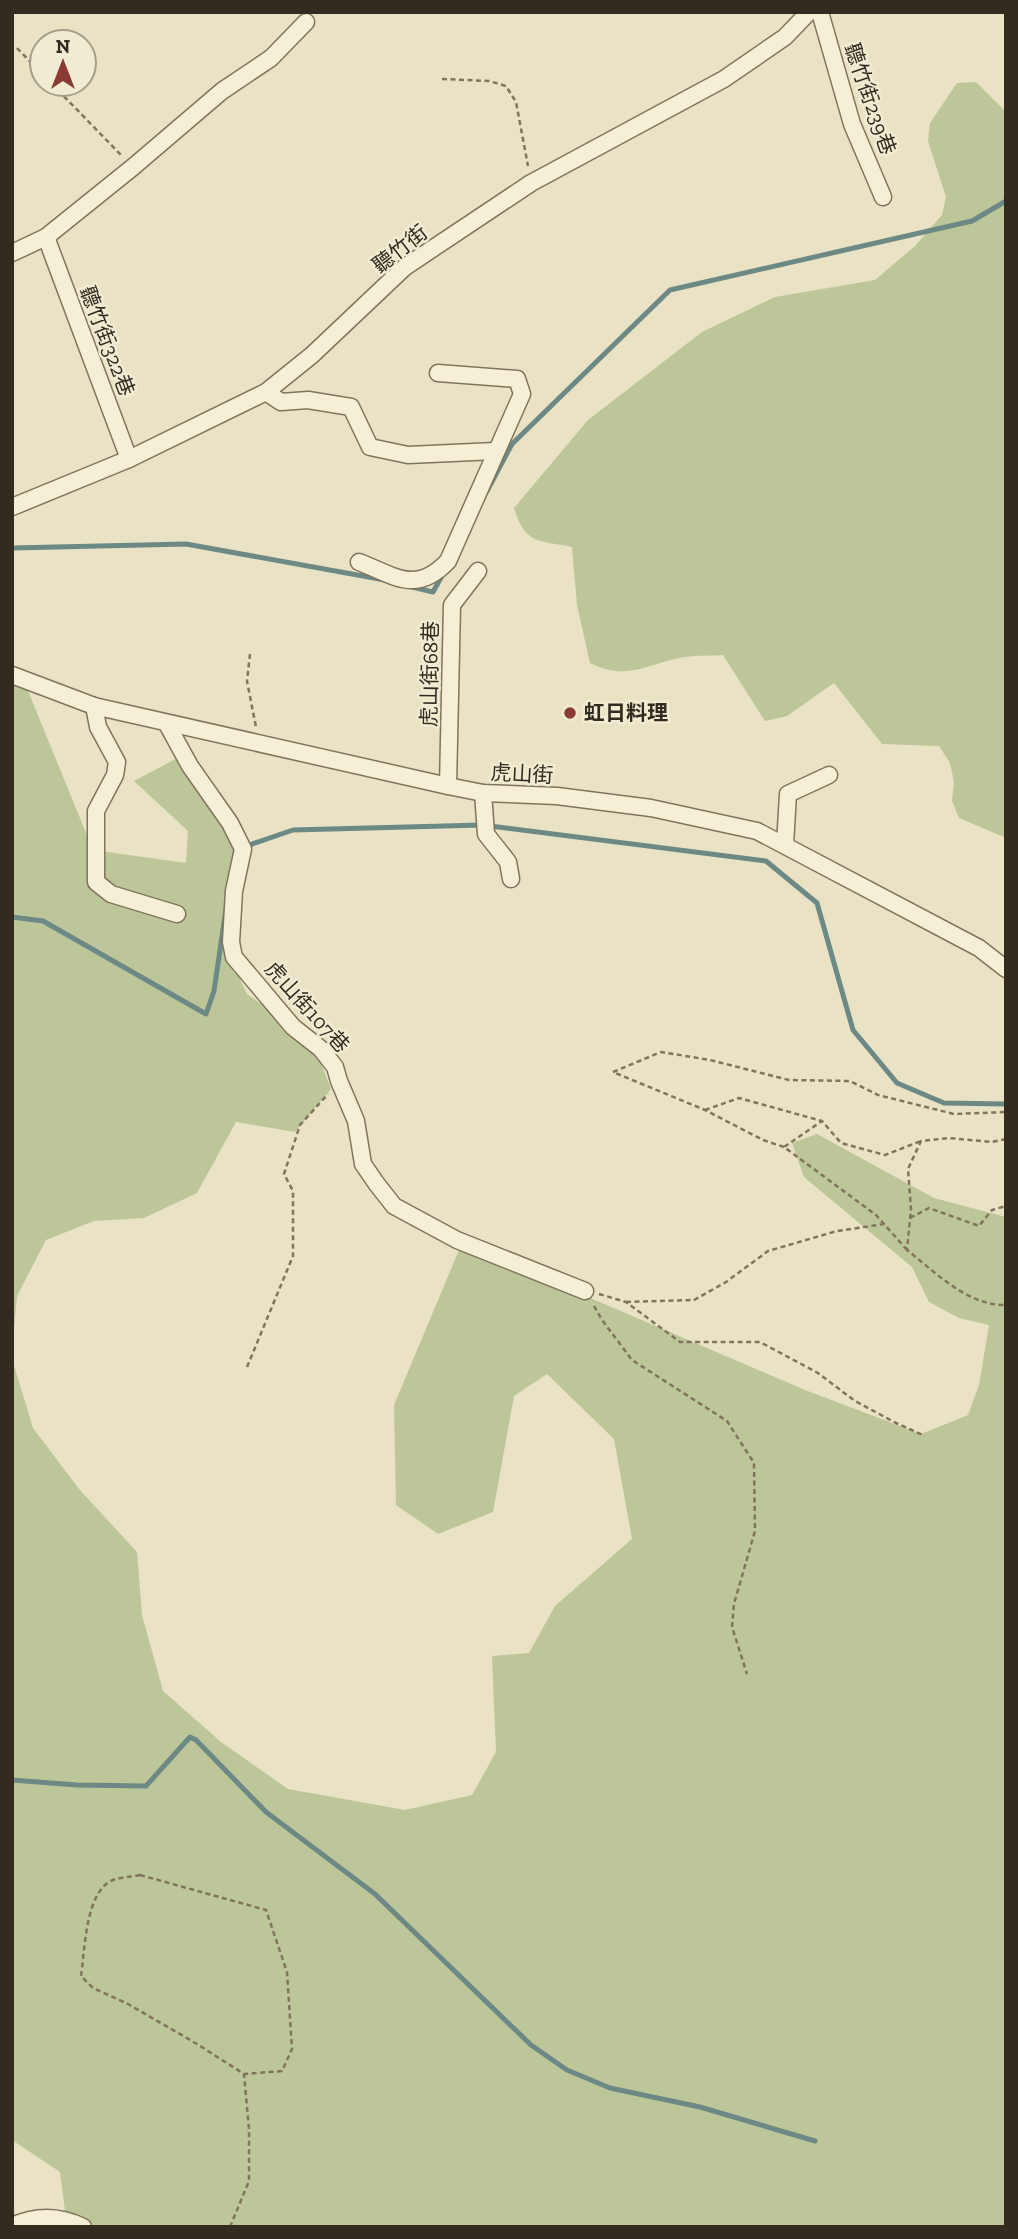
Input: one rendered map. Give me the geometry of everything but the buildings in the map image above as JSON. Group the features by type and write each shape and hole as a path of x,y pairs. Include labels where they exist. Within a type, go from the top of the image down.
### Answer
{"street":[{"name":"聽竹街","path":"12,507 129,459 267,393 312,355 405,267 531,183 724,79 785,37 809,12"},
{"name":"聽竹街239巷","path":"820,12 852,124 883,197"},
{"path":"12,253 46,237 134,167 222,91 271,58 306,22"},
{"name":"聽竹街322巷","path":"46,237 129,459"},
{"path":"359,562 404,580 422,580 438,572 448,561 522,394 517,379 438,373"},
{"path":"267,393 281,402 308,400 351,407 370,447 408,455 495,451"},
{"name":"虎山街68巷","path":"448,786 452,605 478,571"},
{"name":"虎山街","path":"12,675 94,706 448,786 483,793 557,796 651,808 757,831 979,948 1006,969"},
{"path":"94,706 98,727 117,762 115,775 96,811 96,882 111,894 177,914"},
{"name":"虎山街107巷","path":"167,724 190,765 230,823 243,849 234,891 231,942 234,957 293,1027 321,1049 335,1067 356,1121 363,1164 394,1206 457,1240 585,1291"},
{"path":"785,845 788,794 829,775"},
{"path":"483,793 486,834 508,862 510,879"},
{"path":"12,2226 41,2217 70,2220 83,2227"}],"path":[{"path":"17,48 28,59"},
{"path":"442,79 489,81 506,86 516,102 531,183"},
{"path":"66,98 134,167"},
{"path":"250,654 247,681 260,744"},
{"path":"1006,1112 954,1114 878,1096 850,1081 789,1080 710,1060 661,1052 613,1072 705,1111 763,1140 785,1147 876,1215 907,1250 963,1293 997,1305 1006,1305"},
{"path":"247,1367 293,1256 293,1191 284,1174 289,1153 300,1125 339,1081"},
{"path":"705,1111 739,1098 822,1121 841,1143 885,1155 921,1141 949,1138 992,1142 1006,1139"},
{"path":"785,1147 822,1121"},
{"path":"907,1250 910,1218 908,1169 921,1141"},
{"path":"910,1218 929,1208 979,1226 992,1210 1006,1206"},
{"path":"585,1291 626,1302 694,1300 726,1282 768,1251 837,1231 884,1224"},
{"path":"585,1291 602,1320 632,1360 727,1421 754,1463 755,1531 734,1604 732,1627 747,1674"},
{"path":"626,1302 680,1342 760,1342 818,1373 855,1401 925,1436"},
{"path":"140,1875 266,1910 287,1972 292,2049 282,2071 243,2074 197,2044 93,1987 81,1976 89,1919 99,1892 111,1881 140,1875"},
{"path":"230,2227 249,2181 249,2129 243,2074"}],"green space":[{"path":"976,82 1006,112 1006,838 959,818 952,801 954,782 950,763 939,746 882,744 834,683 787,716 765,721 723,655 685,657 627,671 616,671 590,663 577,605 572,547 542,541 528,535 514,508 588,420 702,332 775,297 875,280 915,246 942,215 946,197 928,141 930,123 957,83"},
{"path":"12,681 26,686 93,850 186,863 188,831 134,781 189,752 239,856 242,898 223,944 247,994 312,1040 331,1089 295,1132 236,1122 197,1193 144,1218 94,1221 46,1240 17,1296 12,1351"},
{"path":"817,1134 934,1198 1006,1217 1006,2227 67,2227 60,2172 12,2140 12,1359 33,1428 79,1489 137,1552 142,1615 163,1691 221,1742 288,1789 405,1810 472,1795 496,1752 492,1656 529,1653 555,1606 632,1539 614,1439 547,1374 514,1396 493,1512 438,1534 396,1505 394,1405 462,1243 805,1390 921,1434 968,1415 979,1385 989,1325 959,1318 929,1302 912,1267 804,1177 792,1143"}],"waterway":[{"path":"487,491 512,444 670,290 972,221 1006,201"},
{"path":"12,548 186,544 385,580"},
{"path":"412,587 433,592 443,574"},
{"path":"246,849 252,844 293,830 482,825 766,861 817,903 853,1030 897,1083 944,1103 1006,1104"},
{"path":"12,917 43,921 206,1014 214,991 226,909"},
{"path":"12,1780 146,1786 190,1737 266,1812 375,1894 531,2045 567,2070 610,2088 700,2107 815,2141"}],"place":[{"name":"虹日料理","path":"570,713"}]}
